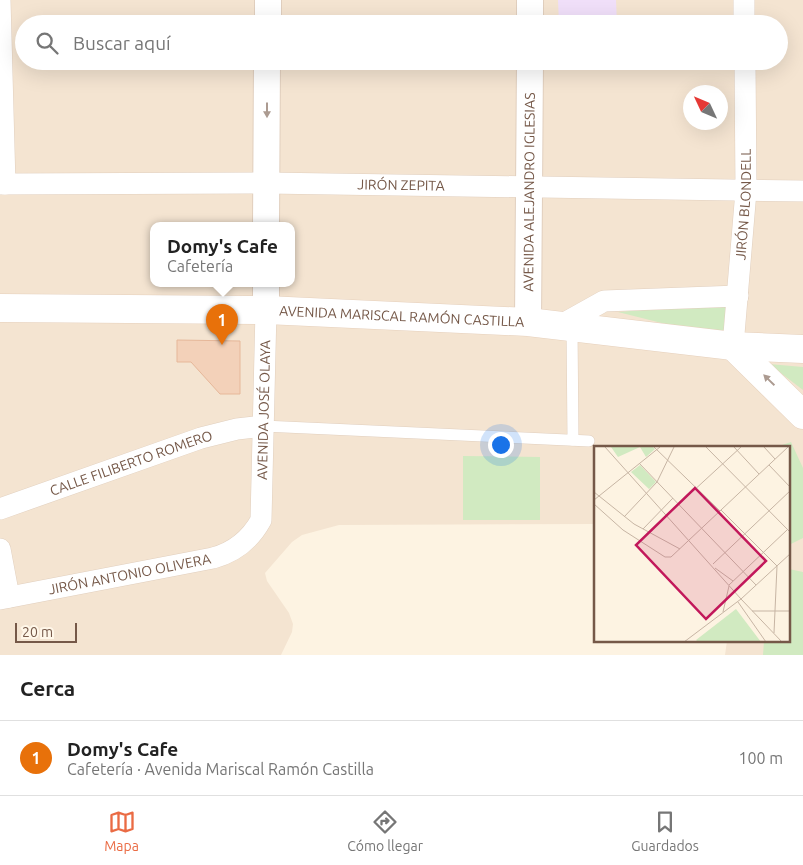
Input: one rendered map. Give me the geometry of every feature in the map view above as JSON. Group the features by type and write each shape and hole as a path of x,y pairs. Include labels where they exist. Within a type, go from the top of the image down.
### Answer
{"main road":[{"name":"AVENIDA MARISCAL RAMÓN CASTILLA","path":"0,308 266,297 567,326 734,346 803,349"},
{"path":"734,346 803,415"}],"street":[{"path":"0,0 2,184"},
{"path":"268,0 268,15"},
{"path":"530,0 530,15"},
{"path":"744,0 744,15"},
{"path":"266,222 267,70"},
{"name":"AVENIDA ALEJANDRO IGLESIAS","path":"528,322 530,70"},
{"name":"JIRÓN BLONDELL","path":"734,346 746,191 745,70"},
{"name":"JIRÓN ZEPITA","path":"2,184 266,183 803,191"},
{"path":"567,326 604,301 738,296"},
{"name":"AVENIDA JOSÉ OLAYA","path":"253,534 261,520 266,297"},
{"name":"CALLE FILIBERTO ROMERO","path":"0,509 201,438 263,426"},
{"name":"JIRÓN ANTONIO OLIVERA","path":"5,598 230,553 253,534"},
{"path":"0,549 5,598"}],"lane":[{"path":"567,326 573,440"},
{"path":"263,426 589,441"}],"shaded area":[{"path":"0,0 803,0 803,655 725,655 727,642 790,642 790,446 594,446 594,524 339,525 302,535 292,542 265,573 267,581 289,613 293,624 292,632 281,655 0,655"},
{"path":"558,0 616,0 617,15 559,15"}],"green space":[{"path":"726,303 725,339 618,312"},
{"path":"769,364 803,367 803,390"},
{"path":"791,442 803,468 803,538 790,544 790,446 779,446"},
{"path":"463,456 540,457 540,520 463,520"},
{"path":"790,569 803,572 803,655 763,655 764,642 790,642"}],"building":[{"path":"177,340 240,341 240,394 220,394 191,362 177,362"}],"place":[{"name":"Domy's Cafe","path":"222,345"}]}
